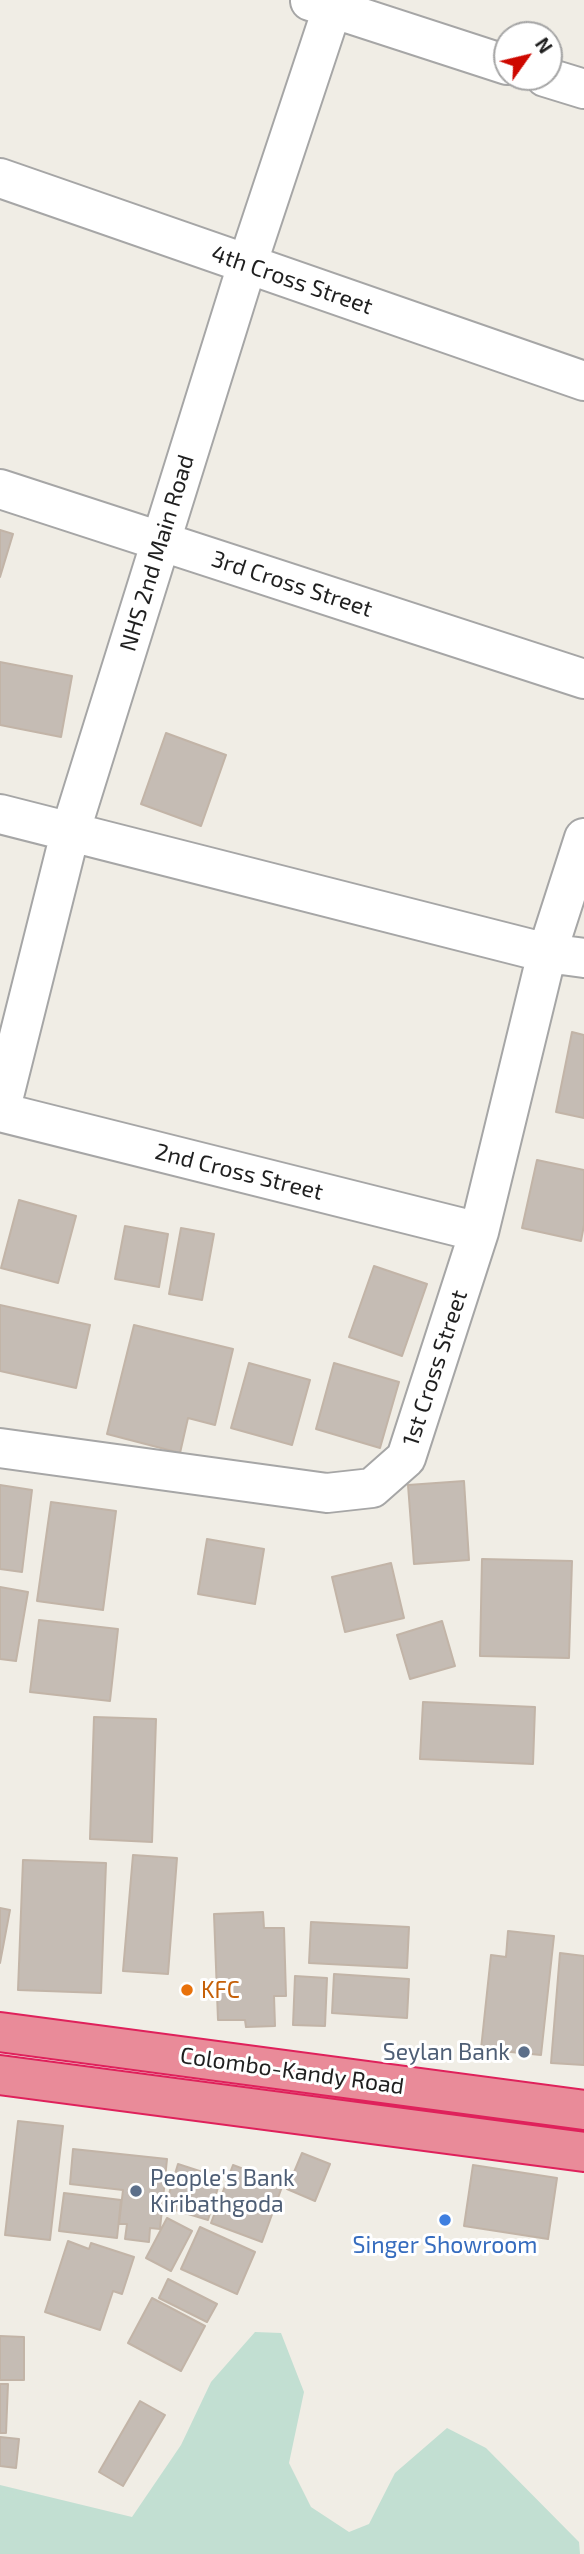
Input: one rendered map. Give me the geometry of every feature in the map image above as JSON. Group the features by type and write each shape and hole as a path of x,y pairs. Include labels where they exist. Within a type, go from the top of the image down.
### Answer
{"highway":[{"name":"Colombo-Kandy Road","path":"0,2032 584,2110"},
{"name":"Colombo-Kandy Road","path":"0,2075 584,2152"}],"street":[{"path":"325,3 493,60"},
{"name":"NHS 2nd Main Road","path":"0,1112 70,833 247,265 325,3"},
{"path":"563,83 584,89"},
{"name":"4th Cross Street","path":"0,178 584,381"},
{"name":"3rd Cross Street","path":"0,489 584,679"},
{"path":"0,814 547,953 584,958"},
{"name":"1st Cross Street","path":"0,1448 327,1493 372,1488 406,1458 479,1232 547,953 584,838"},
{"name":"2nd Cross Street","path":"0,1112 479,1232"}],"green space":[{"path":"255,2332 281,2333 304,2392 289,2463 311,2507 349,2532 369,2524 395,2473 447,2428 486,2448 579,2542 580,2554 0,2554 0,2485 132,2517 181,2445 211,2382"}],"building":[{"path":"0,530 13,534 0,577"},
{"path":"0,662 72,676 61,737 0,725"},
{"path":"166,733 226,755 201,826 141,804"},
{"path":"572,1032 584,1035 584,1118 556,1112"},
{"path":"537,1160 584,1170 584,1225 581,1241 522,1228"},
{"path":"19,1200 76,1216 58,1283 1,1268"},
{"path":"125,1226 168,1234 159,1287 115,1279"},
{"path":"181,1228 214,1234 202,1300 169,1294"},
{"path":"374,1266 427,1284 402,1356 349,1337"},
{"path":"0,1305 90,1325 76,1388 0,1371"},
{"path":"134,1325 233,1349 215,1425 188,1418 180,1453 107,1434"},
{"path":"249,1363 310,1380 292,1445 231,1428"},
{"path":"334,1363 399,1382 380,1448 316,1429"},
{"path":"464,1481 469,1560 414,1564 408,1485"},
{"path":"0,1485 32,1490 22,1572 0,1569"},
{"path":"51,1502 116,1511 103,1610 37,1601"},
{"path":"207,1539 264,1549 255,1604 198,1594"},
{"path":"482,1559 572,1561 569,1658 480,1656"},
{"path":"391,1563 404,1618 345,1632 332,1577"},
{"path":"0,1587 28,1592 16,1661 0,1659"},
{"path":"39,1620 118,1629 110,1701 30,1692"},
{"path":"442,1621 455,1666 410,1679 397,1635"},
{"path":"423,1702 535,1707 533,1764 420,1759"},
{"path":"94,1717 156,1719 152,1842 90,1839"},
{"path":"133,1855 177,1858 168,1974 123,1971"},
{"path":"23,1860 106,1863 101,1993 18,1990"},
{"path":"0,1908 10,1910 0,1963"},
{"path":"263,1912 264,1928 284,1928 286,1996 274,1996 275,2026 246,2027 245,2020 218,2020 214,1914"},
{"path":"311,1922 409,1927 407,1968 309,1963"},
{"path":"508,1931 554,1936 541,2055 481,2049 491,1955 506,1957"},
{"path":"560,1953 584,1956 584,2065 551,2063"},
{"path":"334,1974 409,1979 407,2018 332,2013"},
{"path":"295,1976 327,1978 325,2026 293,2025"},
{"path":"18,2121 63,2126 50,2240 5,2235"},
{"path":"73,2149 167,2159 160,2229 150,2228 149,2242 125,2239 127,2224 119,2224 123,2190 70,2184"},
{"path":"302,2153 330,2164 315,2201 287,2189"},
{"path":"178,2164 221,2178 208,2220 165,2207"},
{"path":"233,2165 283,2184 262,2242 211,2223"},
{"path":"473,2165 557,2178 548,2239 464,2226"},
{"path":"64,2193 121,2200 117,2238 59,2231"},
{"path":"167,2218 192,2231 171,2271 146,2258"},
{"path":"200,2227 255,2252 237,2294 181,2269"},
{"path":"68,2241 89,2249 91,2243 134,2257 122,2294 113,2291 100,2330 45,2312"},
{"path":"168,2279 217,2304 207,2322 159,2298"},
{"path":"152,2298 205,2326 181,2371 128,2343"},
{"path":"0,2336 24,2337 24,2380 0,2380"},
{"path":"0,2384 8,2384 6,2433 0,2433"},
{"path":"140,2401 165,2415 123,2486 99,2472"},
{"path":"0,2437 19,2439 16,2468 0,2466"}],"place":[{"name":"KFC","path":"187,1990"},
{"name":"Seylan Bank","path":"524,2052"},
{"name":"People's Bank Kiribathgoda","path":"136,2191"},
{"name":"Singer Showroom","path":"445,2220"}]}
